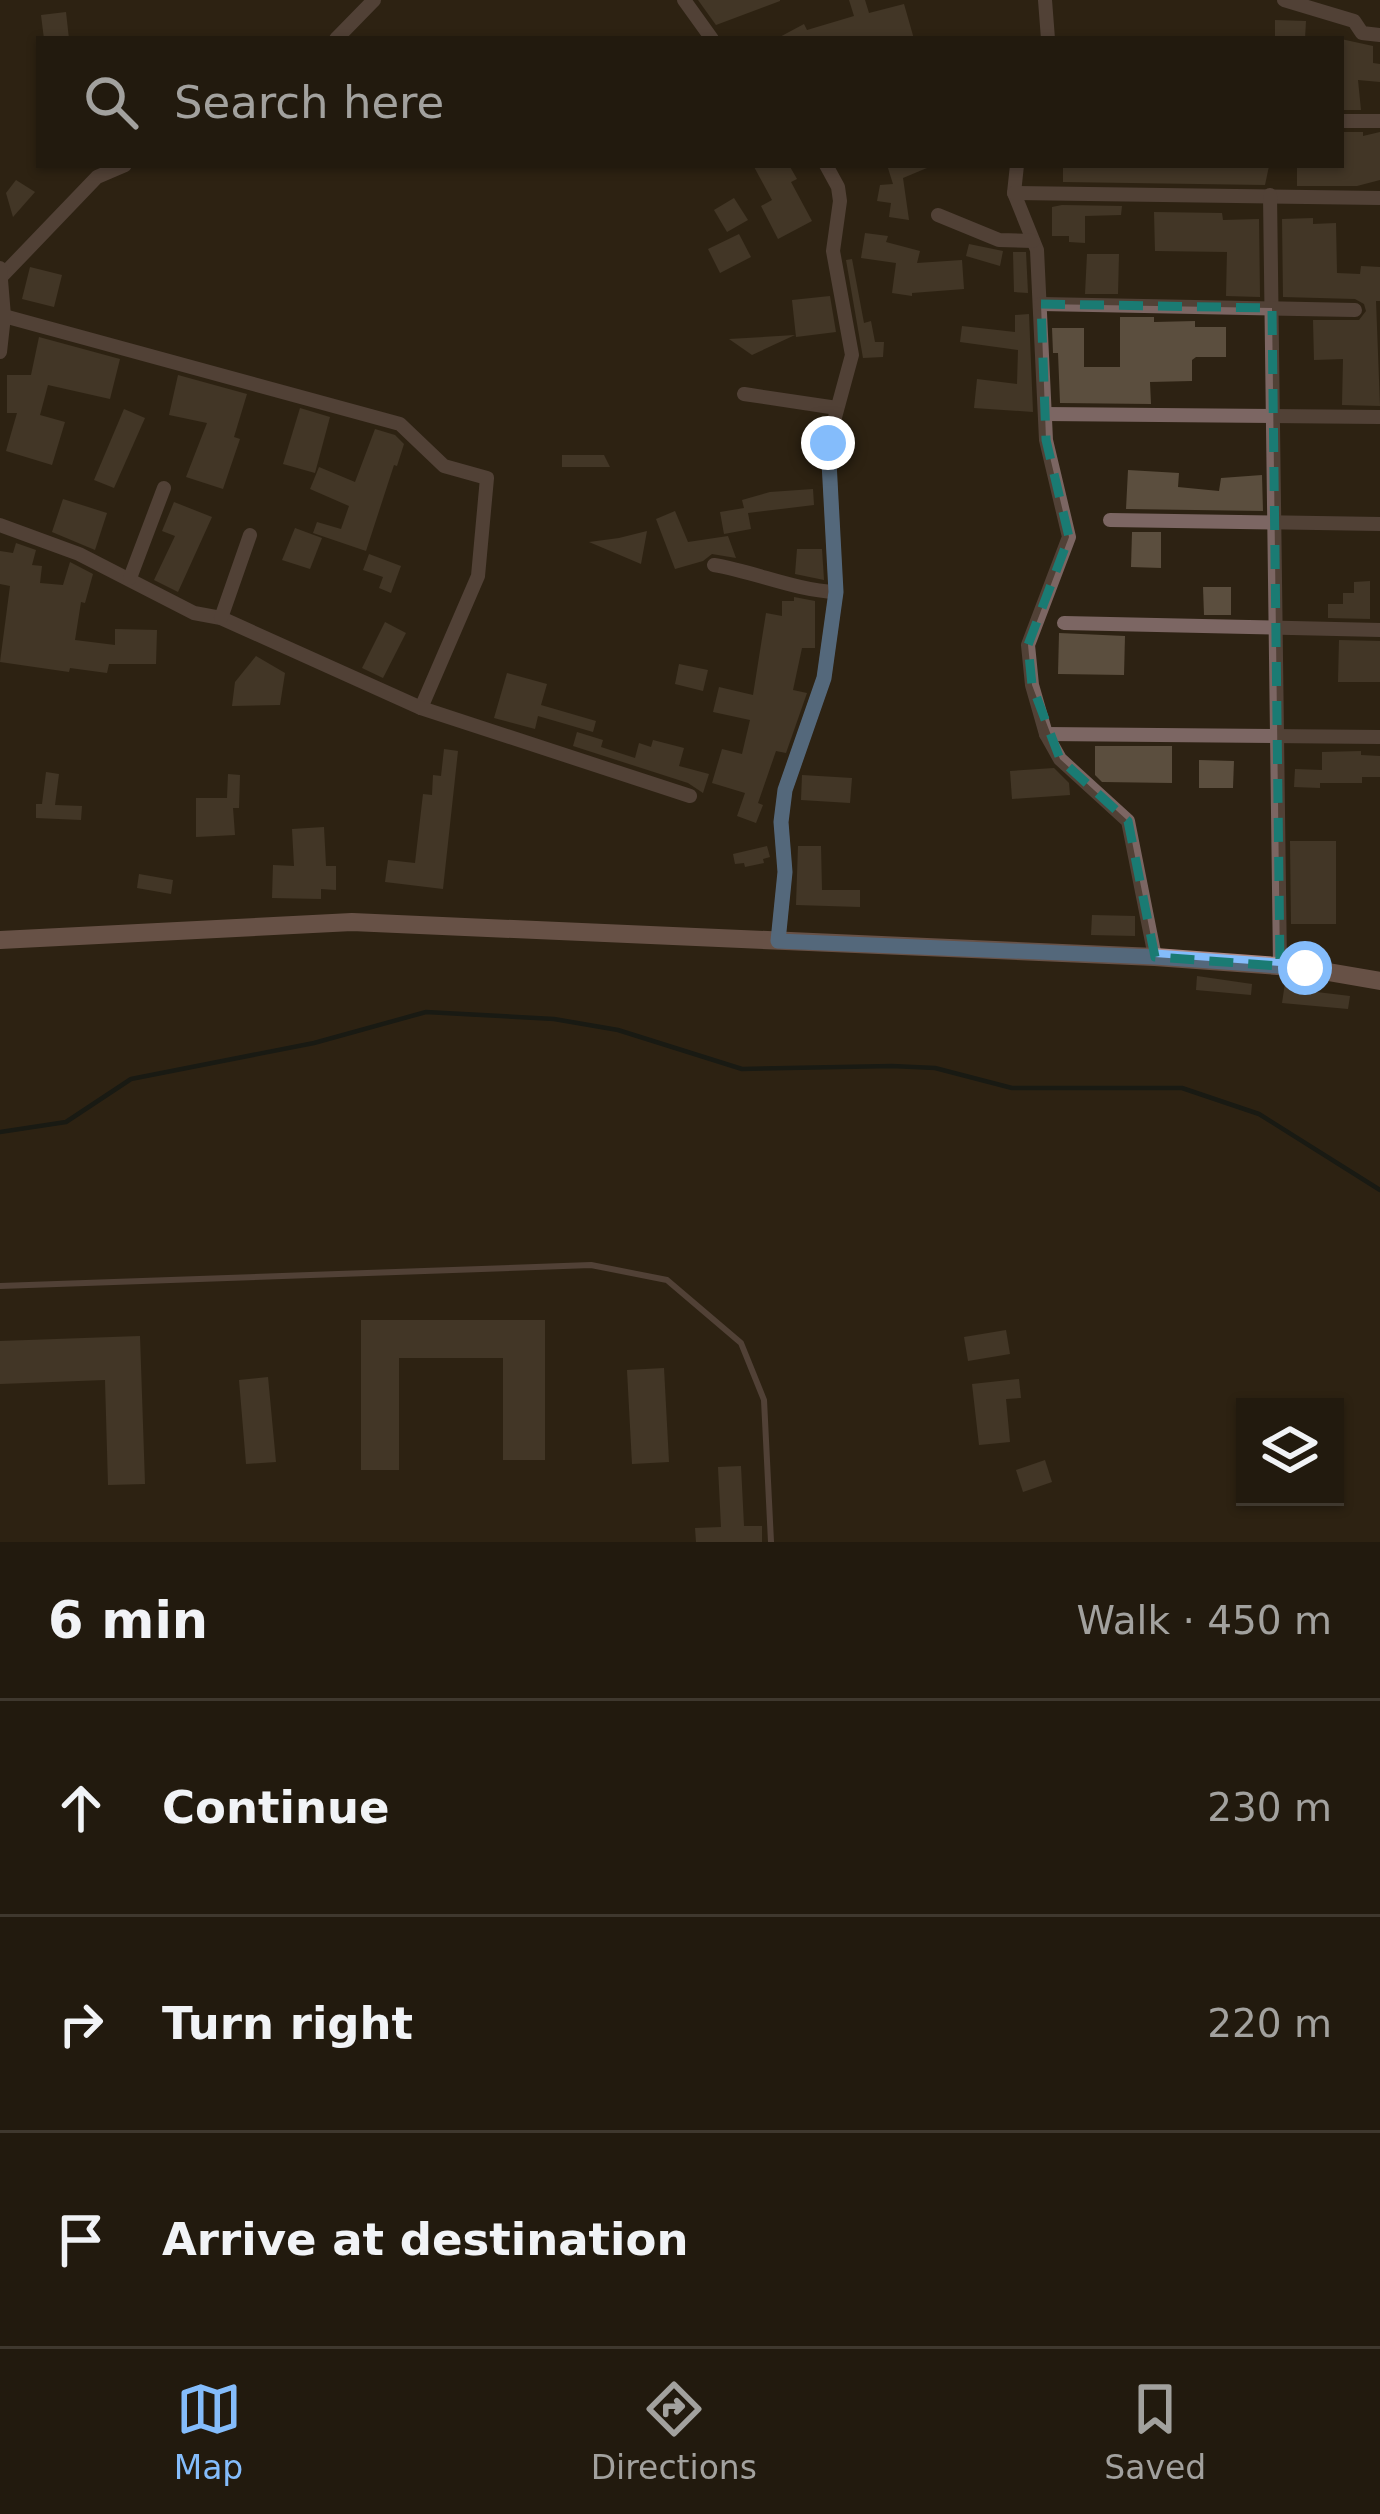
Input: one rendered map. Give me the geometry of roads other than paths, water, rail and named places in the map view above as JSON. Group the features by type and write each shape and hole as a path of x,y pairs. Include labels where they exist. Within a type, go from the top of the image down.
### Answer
{"main road":[{"path":"0,940 352,922 1155,957 1280,966 1380,981"}],"street":[{"path":"339,36 374,0"},
{"path":"684,0 710,36"},
{"path":"1045,0 1048,36"},
{"path":"1284,0 1354,21 1362,32 1380,35"},
{"path":"1344,121 1380,122"},
{"path":"0,352 1,270 97,177 118,168"},
{"path":"778,941 785,872 781,822 785,790 824,678 836,592 828,443 852,355 833,251 840,201 828,168"},
{"path":"1017,168 1014,193 1033,241 1041,304 1046,440 1069,537 1028,645 1046,734 1060,759 1128,821 1155,957"},
{"path":"1014,193 1380,198"},
{"path":"1270,196 1280,966"},
{"path":"938,215 999,241 1033,241"},
{"path":"1041,304 1354,310"},
{"path":"4,316 400,424 444,466 488,478 478,576 421,709"},
{"path":"745,394 836,408"},
{"path":"1045,414 1380,417"},
{"path":"130,578 164,488"},
{"path":"1110,520 1380,524"},
{"path":"0,525 130,578 194,614 221,617 421,709 690,796"},
{"path":"221,617 250,535"},
{"path":"714,565 772,576 801,590 836,592"},
{"path":"1064,623 1380,630"},
{"path":"1046,734 1380,737"}],"lane":[{"path":"0,1286 591,1265 667,1280 741,1343 764,1400 771,1542"}],"waterway":[{"path":"0,1132 66,1122 131,1079 314,1043 426,1012 554,1019 618,1030 742,1069 892,1066 935,1068 1012,1088 1182,1088 1259,1114 1380,1190"}]}
